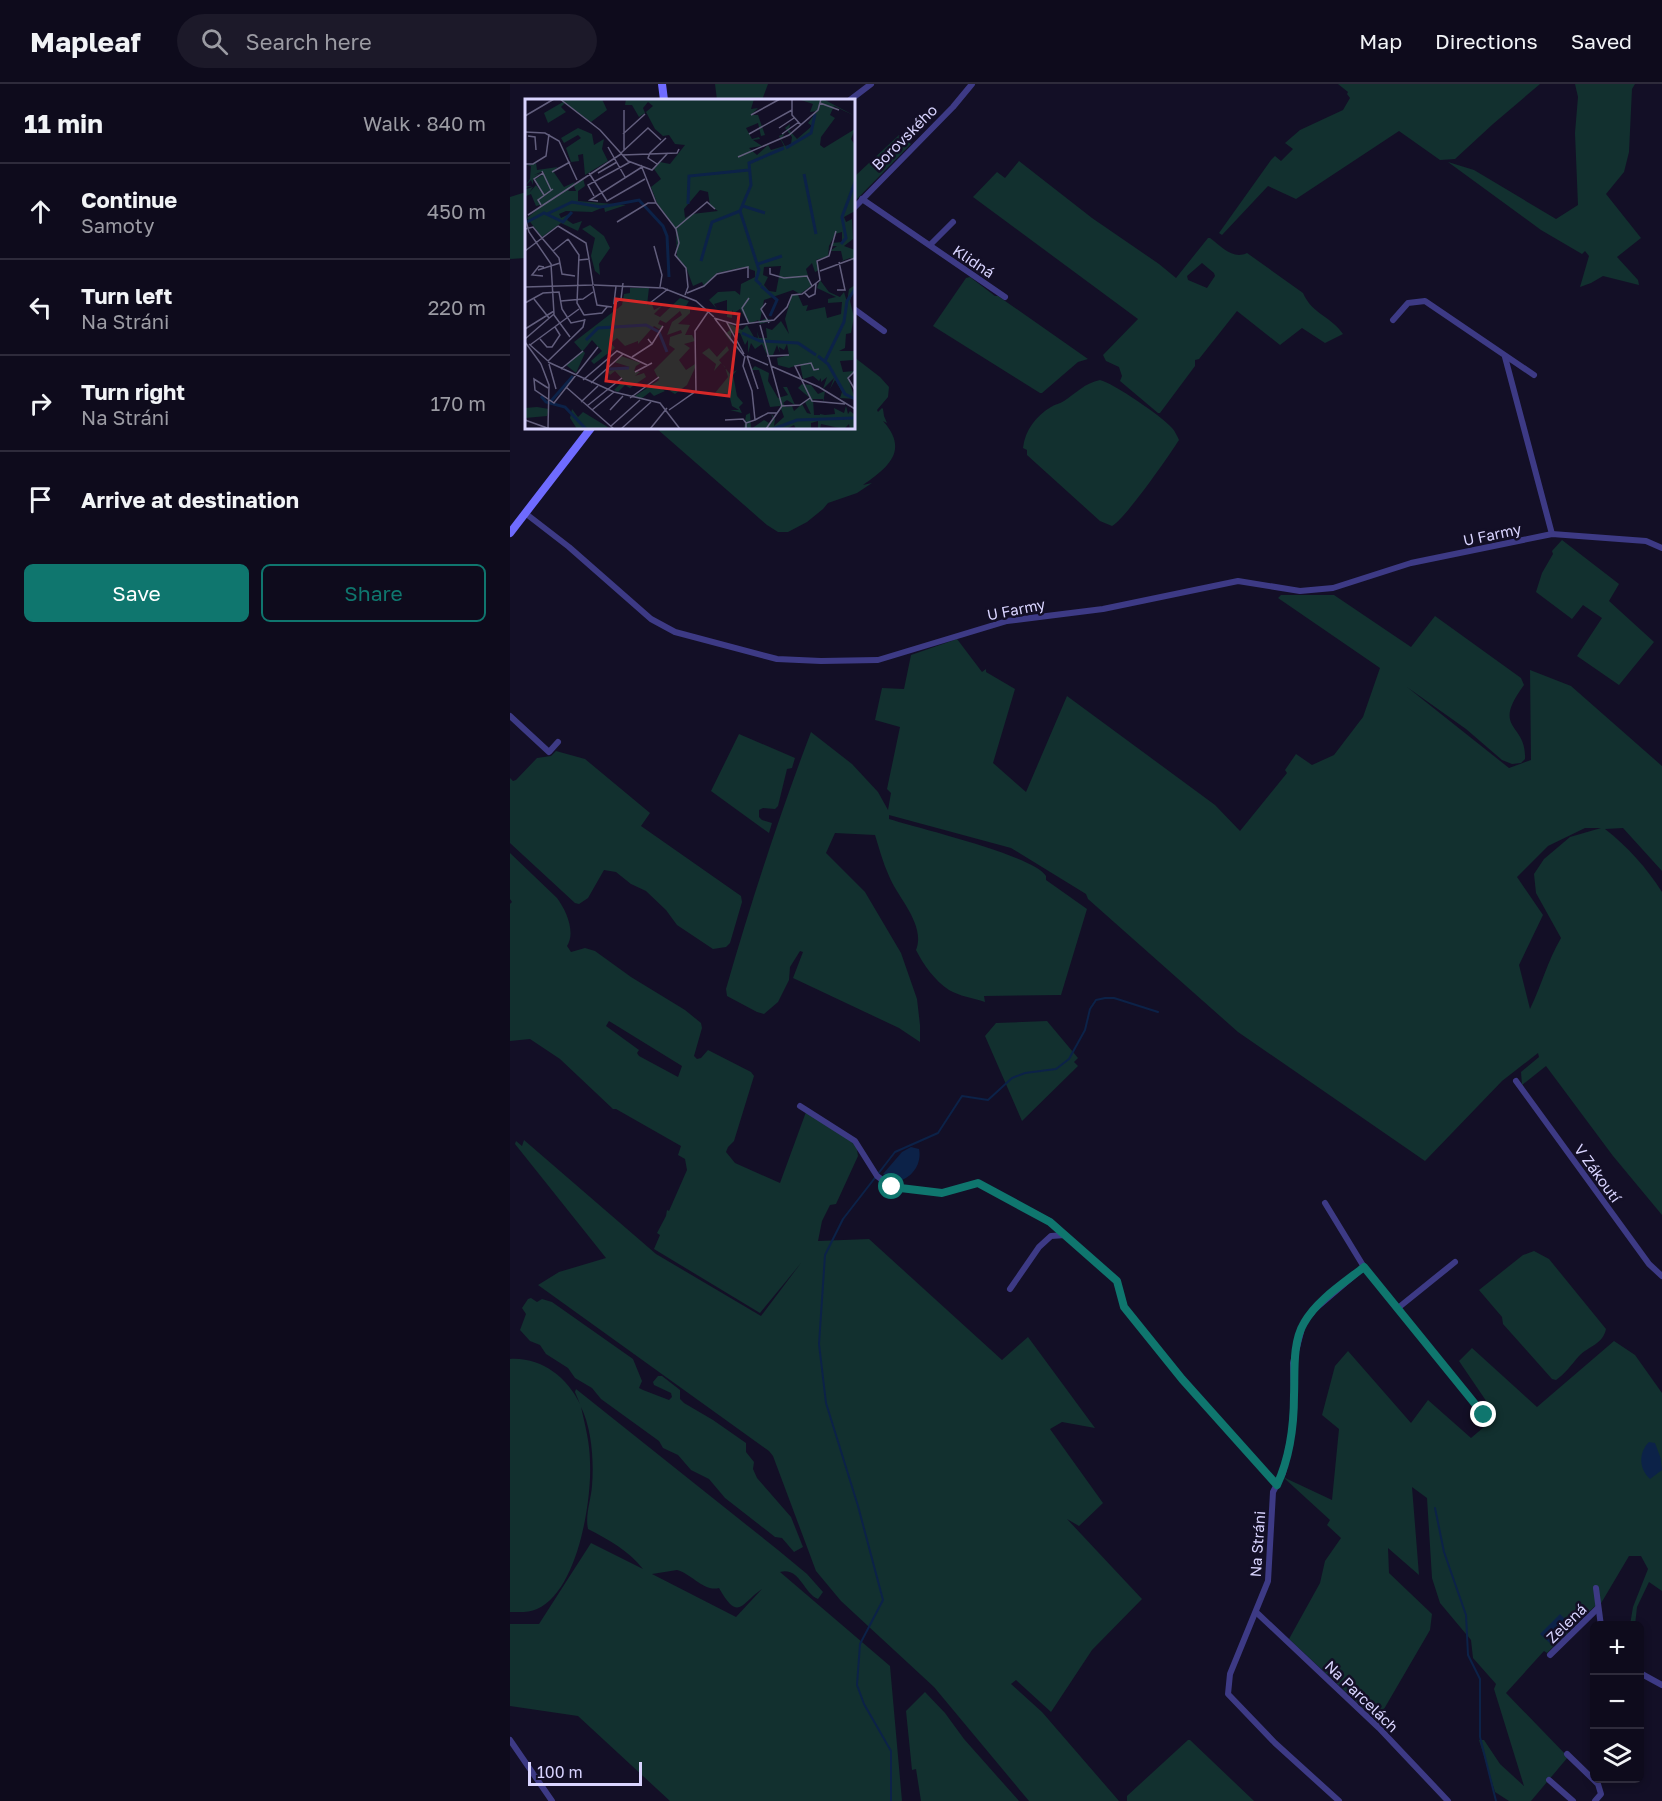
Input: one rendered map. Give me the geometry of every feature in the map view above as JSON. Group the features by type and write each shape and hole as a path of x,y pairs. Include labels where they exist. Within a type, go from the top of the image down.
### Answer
{"main road":[{"path":"662,84 664,99"},
{"path":"510,533 590,429"}],"street":[{"path":"851,99 871,84"},
{"name":"Borovského","path":"855,207 953,107 972,84"},
{"name":"Klidná","path":"862,199 1005,297"},
{"name":"Klidná","path":"930,245 953,222"},
{"path":"1393,320 1408,303 1425,301 1534,375"},
{"path":"855,310 884,331"},
{"path":"1506,357 1552,534"},
{"name":"U Farmy","path":"525,513 569,547 651,619 675,632 777,659 821,661 878,660 1007,621 1103,609 1238,581 1300,591 1334,588 1411,563 1552,534 1646,541 1662,548"},
{"path":"510,716 549,752 558,742"},
{"name":"V Zákoutí","path":"1516,1081 1649,1264 1662,1276"},
{"path":"800,1106 855,1141 877,1176 892,1187 942,1193 978,1183 1050,1222 1117,1281 1124,1307 1182,1379 1277,1485"},
{"path":"1325,1203 1364,1267 1484,1415"},
{"path":"1010,1288 1039,1247 1052,1236 1065,1235"},
{"path":"1398,1308 1455,1262"},
{"name":"Na Stráni","path":"1339,1801 1275,1743 1228,1694 1230,1674 1268,1581 1273,1492 1283,1473 1292,1432 1293,1363 1303,1324 1315,1309 1364,1267"},
{"name":"Zelená","path":"1596,1588 1600,1621"},
{"name":"Zelená","path":"1550,1655 1598,1608"},
{"name":"Na Parcelách","path":"1256,1612 1379,1728 1449,1801"},
{"path":"1644,1675 1662,1685"},
{"path":"510,1740 552,1801"},
{"path":"1567,1754 1598,1784 1601,1794 1595,1801"},
{"path":"1549,1780 1573,1801"}],"green space":[{"path":"715,84 768,84 762,99 717,99"},
{"path":"1338,84 1540,84 1455,159 1440,160 1399,131 1296,199 1268,186 1222,235 1219,233 1271,160 1275,156 1281,161 1293,149 1285,143 1300,130 1343,110 1350,98 1348,92"},
{"path":"1575,84 1635,84 1632,89 1629,152 1624,172 1606,194 1641,238 1617,257 1638,280 1639,285 1603,276 1580,287 1589,256 1585,251 1582,254 1541,230 1448,162 1474,170 1556,219 1578,205 1575,133 1578,97"},
{"path":"899,135 911,144 855,201 855,176"},
{"path":"1019,161 1092,218 1176,278 1208,238 1232,254 1247,253 1303,293 1312,306 1343,334 1325,343 1302,328 1280,345 1237,311 1199,359 1195,360 1195,366 1158,413 1120,381 1122,376 1119,367 1106,361 1103,355 1138,319 973,197 997,172 1005,178","holes":["1202,263 1215,276 1207,288 1188,280 1187,276"]},
{"path":"525,192 525,258 510,259 510,197"},
{"path":"970,277 1088,359 1078,362 1040,393 933,326 966,278"},
{"path":"855,358 889,387 888,397 877,410 878,412 883,409 887,423 883,421 895,441 892,458 880,472 863,485 872,483 857,493 828,503 807,522 788,532 778,532 767,525 657,429 855,429"},
{"path":"1100,380 1159,416 1173,429 1179,440 1136,500 1112,526 1100,521 1027,455 1027,450 1023,448 1029,429 1041,415 1085,386"},
{"path":"1562,540 1619,584 1609,601 1654,642 1619,685 1577,656 1602,618 1583,605 1572,619 1536,592 1542,573 1553,554 1552,551"},
{"path":"1281,595 1334,595 1411,647 1435,616 1521,678 1524,685 1514,700 1510,719 1521,738 1525,759 1521,763 1512,764 1502,760 1466,729 1407,687 1509,768 1531,760 1530,670 1571,686 1662,766 1662,871 1623,828 1605,829 1636,858 1662,892 1662,1215 1613,1156 1546,1066 1522,1085 1521,1072 1539,1057 1538,1053 1502,1081 1425,1161 1238,1032 1088,899 1086,894 1011,848 889,815 889,819 974,843 1021,860 1037,868 1046,876 1046,880 1087,909 1061,995 984,996 985,1002 949,990 930,972 916,950 918,941 914,921 889,876 875,835 835,833 826,853 865,892 901,953 917,999 920,1042 899,1028 793,978 803,952 800,951 790,967 789,980 778,1002 764,1014 727,996 726,989 755,892 811,732 852,764 878,792 888,810 891,793 887,789 900,727 875,720 882,688 904,689 911,655 957,639 982,672 986,669 986,672 1015,689 993,763 1026,792 1067,696 1215,805 1240,831 1287,773 1285,770 1296,754 1312,765 1334,755 1363,717 1380,668 1278,598","holes":["1585,828 1601,828 1570,837 1544,859 1534,874 1536,893 1561,938 1530,1009 1519,965 1543,915 1517,877 1548,846"]},
{"path":"739,734 795,758 792,768 787,769 778,806 775,809 759,810 759,817 762,820 772,823 769,833 711,791"},
{"path":"556,751 585,759 650,813 641,826 741,896 742,902 730,943 726,947 713,949 677,925 666,910 646,891 631,884 616,872 604,870 588,898 579,904 575,903 510,843 510,778 513,781 516,780 537,758 551,756"},
{"path":"510,853 557,898 569,921 570,940 567,946 571,952 585,948 595,951 701,1023 702,1028 694,1056 697,1059 708,1050 751,1072 754,1076 734,1141 726,1152 735,1163 780,1183 806,1112 856,1143 858,1156 836,1204 830,1205 822,1221 818,1241 869,1239 1002,1360 1028,1337 1095,1428 1062,1422 1050,1429 1103,1503 1079,1526 1067,1519 1142,1599 1092,1650 1051,1712 1016,1680 1011,1684 1042,1712 1119,1801 1029,1801 934,1687 841,1601 816,1571 773,1456 769,1451 538,1285 559,1272 606,1258 515,1144 516,1141 522,1146 524,1140 656,1254 761,1316 801,1263 760,1313 654,1249 660,1235 657,1233 687,1170 685,1159 678,1155 681,1146 613,1109 560,1059 530,1039 510,1041 510,904 512,902 510,899","holes":["609,1021 682,1066 678,1077 639,1056 637,1053 639,1050 606,1026"]},
{"path":"1047,1021 1078,1058 1074,1062 1078,1066 1022,1121 985,1036 996,1023"},
{"path":"1534,1251 1549,1259 1606,1329 1602,1338 1579,1356 1556,1380 1552,1379 1503,1324 1502,1317 1479,1290 1523,1255"},
{"path":"531,1298 537,1302 542,1299 552,1302 633,1359 642,1381 639,1388 669,1400 672,1397 671,1393 654,1385 653,1382 658,1376 662,1376 680,1390 680,1399 684,1403 746,1443 746,1452 754,1462 753,1469 757,1478 791,1517 803,1547 794,1552 782,1538 775,1537 725,1498 709,1479 691,1470 678,1455 663,1448 659,1441 601,1399 592,1388 575,1378 568,1368 546,1354 540,1345 530,1341 520,1330 526,1314 522,1308"},
{"path":"1614,1341 1635,1355 1662,1393 1662,1591 1649,1582 1637,1607 1635,1621 1631,1621 1633,1607 1648,1569 1641,1556 1629,1556 1600,1605 1594,1607 1547,1653 1544,1651 1506,1693 1568,1757 1531,1801 1509,1801 1495,1792 1479,1740 1484,1740 1500,1764 1524,1786 1494,1689 1496,1684 1473,1658 1471,1640 1440,1603 1432,1578 1427,1498 1412,1487 1419,1575 1388,1548 1389,1573 1432,1614 1430,1630 1377,1721 1289,1639 1320,1583 1325,1561 1341,1538 1327,1525 1330,1520 1283,1477 1332,1500 1339,1429 1322,1415 1335,1366 1348,1351 1411,1423 1428,1400 1471,1438 1484,1427 1493,1411 1459,1361 1472,1348 1537,1407"},
{"path":"510,1359 521,1359 542,1365 560,1377 575,1394 580,1404 576,1389 807,1574 823,1592 818,1599 792,1573 780,1572 890,1666 902,1801 670,1801 578,1716 510,1706 510,1624 539,1624 591,1543 643,1569 625,1551 588,1529 593,1467 588,1425 581,1407 589,1448 590,1478 580,1543 563,1584 551,1599 534,1610 510,1612","holes":["677,1570 703,1585 714,1589 719,1588 731,1605 736,1607 740,1607 762,1589 736,1617 652,1574"]},
{"path":"925,1692 1019,1801 921,1801 916,1769 912,1770 906,1711"},
{"path":"1188,1740 1254,1801 1127,1801 1127,1796"}],"water":[{"path":"911,1147 919,1149 920,1154 918,1164 912,1173 899,1181 883,1174 902,1152"},
{"path":"1649,1442 1655,1443 1662,1470 1650,1479 1641,1461 1645,1446"},
{"path":"1560,1614 1570,1624 1551,1644 1540,1634"}],"waterway":[{"path":"891,1801 891,1751 864,1704 857,1685 860,1644 883,1600 858,1506 826,1403 819,1344 825,1255 843,1219 895,1152 938,1133 962,1096 988,1100 1012,1078 1025,1073 1056,1069 1069,1059 1085,1030 1090,1009 1096,1000 1114,998 1158,1012"},
{"path":"1435,1508 1444,1552 1466,1615 1468,1655 1480,1679 1480,1737 1496,1801"}],"route":[{"path":"892,1187 942,1193 978,1183 1050,1222 1117,1281 1124,1307 1182,1379 1277,1485 1283,1473 1292,1432 1293,1363 1303,1324 1315,1309 1364,1267 1484,1415"}]}
